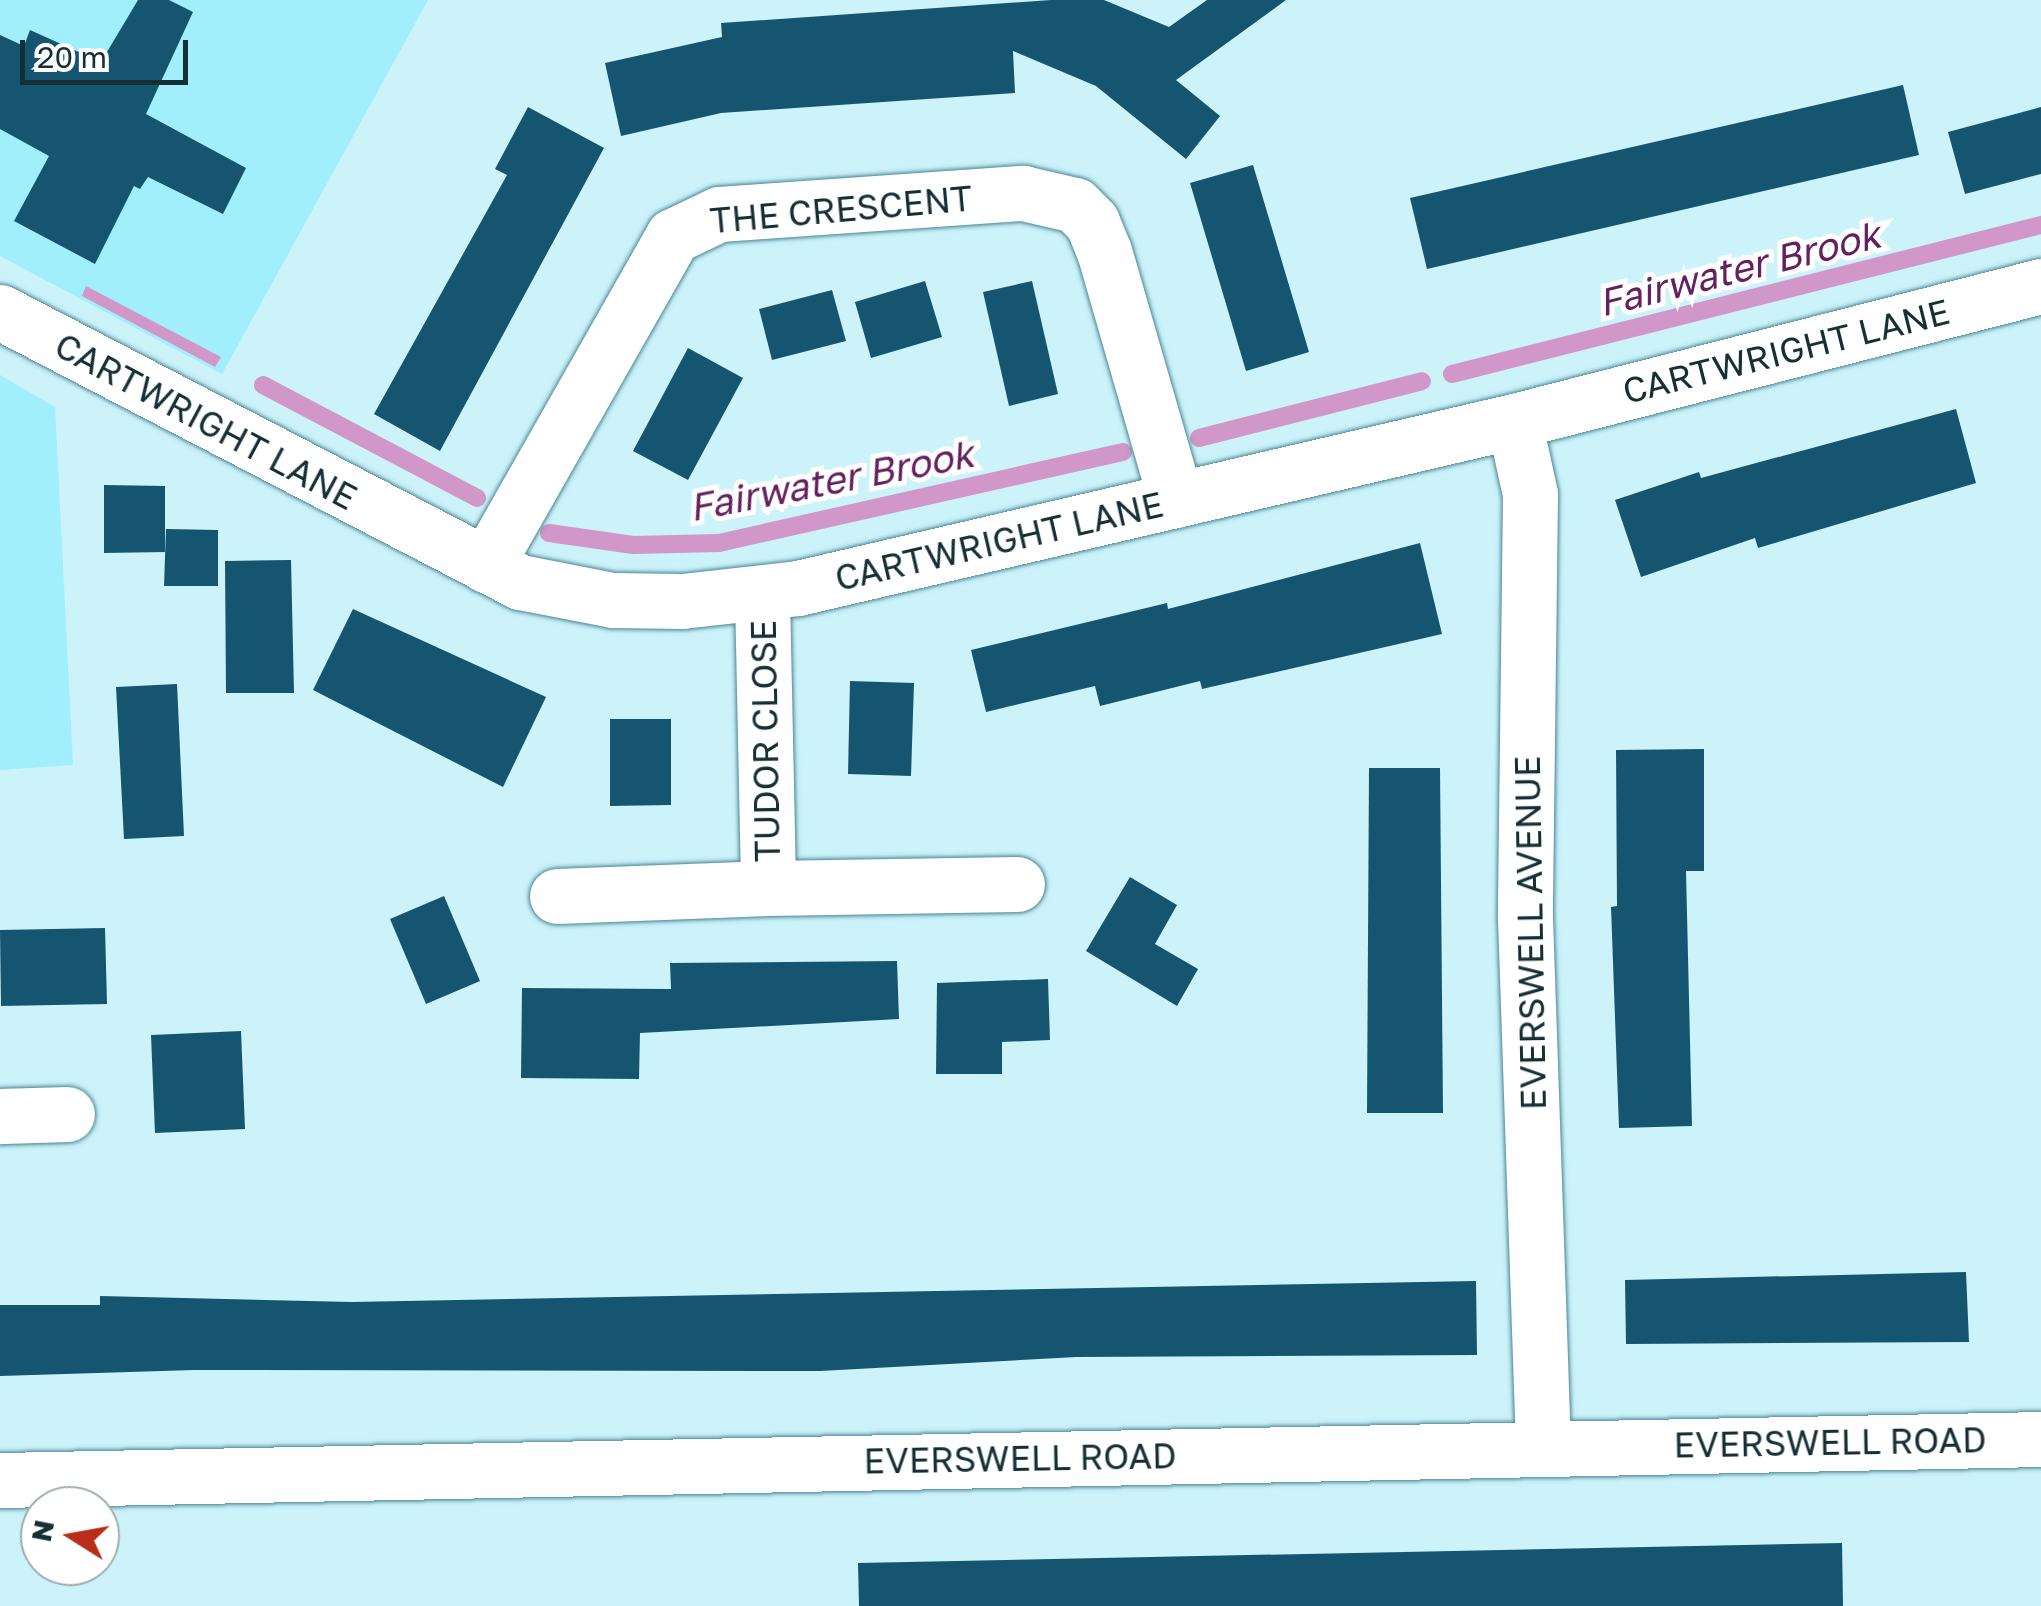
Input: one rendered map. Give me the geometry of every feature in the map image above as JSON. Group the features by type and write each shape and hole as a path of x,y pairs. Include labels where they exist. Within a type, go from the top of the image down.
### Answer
{"street":[{"name":"THE CRESCENT","path":"486,565 673,236 718,214 1022,193 1074,205 1092,222 1104,251 1176,500"},
{"name":"CARTWRIGHT LANE","path":"0,312 486,565 558,593 613,600 762,595 1514,421 2041,286"},
{"name":"EVERSWELL AVENUE","path":"1514,421 1530,494 1524,918 1543,1446"},
{"name":"TUDOR CLOSE","path":"762,595 768,888"},
{"name":"TUDOR CLOSE","path":"556,896 1017,884"},
{"path":"0,1116 68,1114"},
{"name":"EVERSWELL ROAD","path":"0,1480 1543,1446 2041,1439"}],"shaded area":[{"path":"0,0 428,0 222,374 0,256"},
{"path":"86,286 221,357 215,367 82,296"},
{"path":"0,375 55,407 73,765 0,770"}],"building":[{"path":"138,0 169,0 193,12 146,114 246,168 223,214 148,177 140,189 134,186 95,264 14,221 49,156 0,129 0,35 24,46 30,30 101,62"},
{"path":"1051,0 1104,0 1169,27 1207,0 1286,0 1176,80 1220,116 1186,159 1096,86 1013,51 1015,93 721,113 621,136 605,63 722,37 721,23"},
{"path":"1903,85 1919,155 1427,269 1410,198"},
{"path":"528,107 604,148 440,451 374,414 507,175 495,169"},
{"path":"2041,107 2041,174 1965,194 1948,132"},
{"path":"1253,165 1309,352 1246,371 1190,183"},
{"path":"925,281 942,337 871,358 855,302"},
{"path":"1032,281 1058,394 1009,406 983,292"},
{"path":"832,290 846,341 772,360 759,309"},
{"path":"688,348 743,378 688,480 633,451"},
{"path":"1956,409 1976,483 1758,548 1755,538 1641,577 1615,500 1699,472 1701,478"},
{"path":"104,485 165,486 165,552 104,553"},
{"path":"166,529 218,530 218,586 164,586"},
{"path":"1420,543 1442,634 1202,689 1200,681 1100,706 1095,686 986,712 971,650 1167,603 1168,609"},
{"path":"291,560 294,693 226,693 225,561"},
{"path":"353,609 546,697 503,787 313,690"},
{"path":"850,681 914,683 911,776 848,774"},
{"path":"177,684 184,836 124,839 116,687"},
{"path":"610,719 671,719 671,805 610,806"},
{"path":"1704,749 1704,871 1686,871 1692,1126 1619,1128 1611,907 1617,906 1616,750"},
{"path":"1369,768 1440,768 1443,1113 1367,1113"},
{"path":"1130,877 1177,905 1155,944 1198,969 1177,1006 1086,951"},
{"path":"444,896 480,981 426,1004 390,919"},
{"path":"105,928 107,1004 1,1006 0,930"},
{"path":"897,961 899,1019 640,1033 639,1079 521,1078 522,988 671,989 670,963"},
{"path":"1048,979 1050,1040 1002,1042 1002,1074 936,1074 937,983"},
{"path":"241,1031 245,1129 155,1133 151,1035"},
{"path":"1966,1272 1969,1342 1626,1344 1625,1280"},
{"path":"1476,1281 1477,1355 1076,1357 820,1371 194,1370 0,1376 0,1305 100,1305 100,1296 352,1302"},
{"path":"1842,1543 1843,1606 859,1606 858,1563"}],"waterway":[{"name":"Fairwater Brook","path":"1452,374 2041,225"},
{"name":"Fairwater Brook","path":"1199,438 1422,381"},
{"name":"Fairwater Brook","path":"263,385 477,498"},
{"name":"Fairwater Brook","path":"549,533 633,545 719,543 1123,452"}]}
